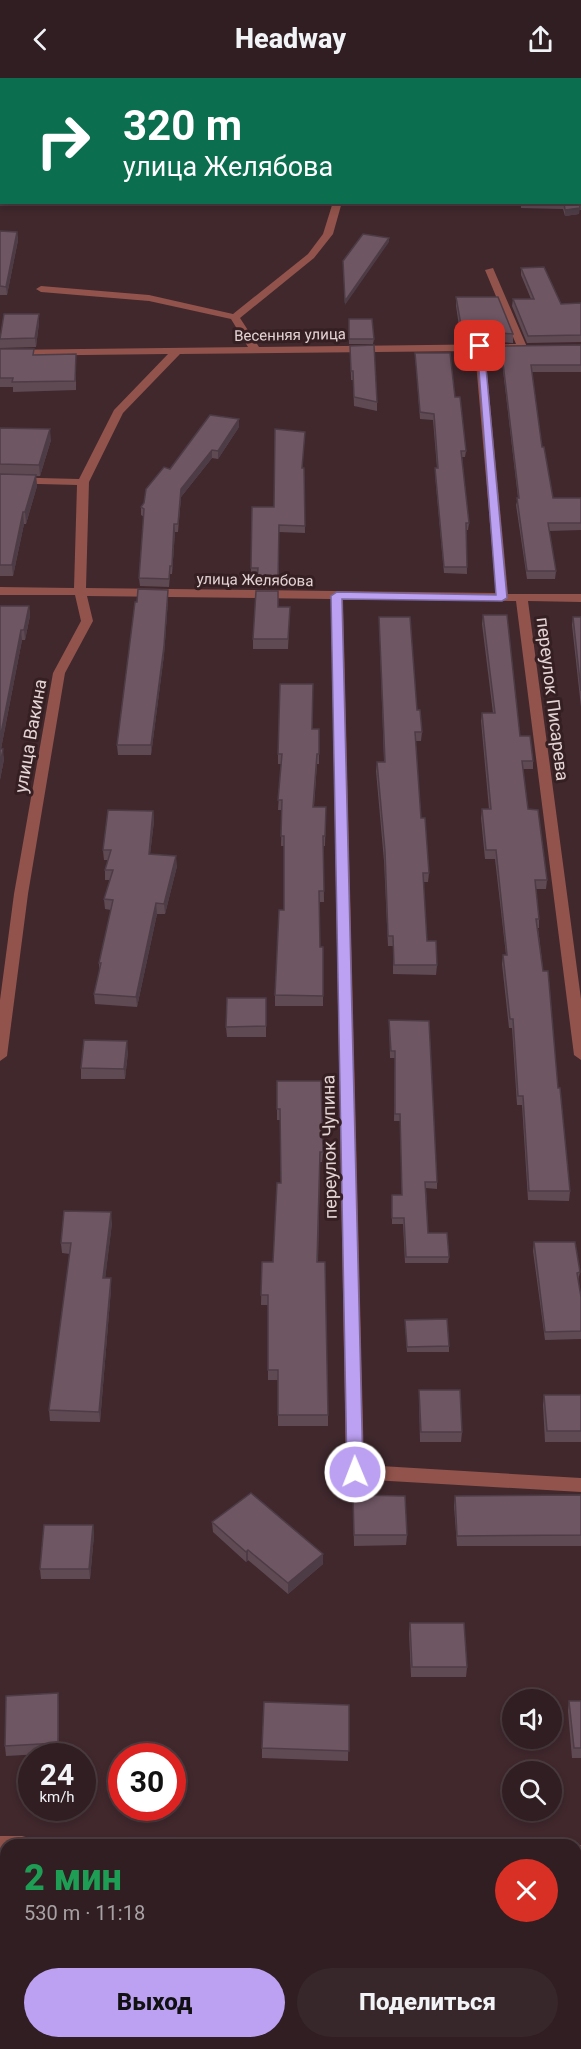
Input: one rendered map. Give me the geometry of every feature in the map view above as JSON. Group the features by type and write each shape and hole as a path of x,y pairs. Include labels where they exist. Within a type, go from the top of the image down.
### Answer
{"street":[{"path":"235,317 311,256 328,234 337,204"},
{"path":"490,270 522,348"},
{"path":"41,289 149,298 235,317 256,351"},
{"path":"480,346 502,598"},
{"name":"Весенняя улица","path":"0,353 534,347"},
{"name":"улица Вакина","path":"0,1056 21,894 58,673 87,621 80,592 83,482 118,412 177,351"},
{"path":"0,480 83,482"},
{"name":"улица Желябова","path":"0,591 581,598"},
{"name":"переулок Чупина","path":"337,596 355,1472 581,1485"},
{"name":"переулок Писарева","path":"522,598 581,1055"}],"building":[{"path":"564,204 579,204 580,208 565,210"},
{"path":"0,231 17,232 6,287 0,286"},
{"path":"363,234 389,238 345,301 343,261"},
{"path":"544,267 561,304 581,303 581,335 528,336 513,299 534,299 521,268"},
{"path":"456,297 498,297 513,334 500,333 499,324 461,325"},
{"path":"4,314 39,314 35,338 0,339"},
{"path":"349,319 372,319 374,339 349,339"},
{"path":"374,345 377,402 354,397 353,371 351,371 350,346"},
{"path":"581,345 581,365 531,365 542,447 544,447 553,498 581,498 581,523 548,523 556,571 527,571 501,346"},
{"path":"0,349 34,349 33,355 76,354 75,381 12,382 13,378 0,378"},
{"path":"415,353 450,353 455,397 460,397 466,451 461,451 469,523 466,523 467,567 444,567 435,468 438,468 434,414 420,412"},
{"path":"210,415 239,419 218,451 212,450 181,489 178,524 174,524 172,566 170,566 169,579 139,578 144,509 141,507 144,503 146,489 164,467 170,469"},
{"path":"0,428 50,429 39,465 0,464"},
{"path":"275,429 305,432 302,468 304,468 305,526 279,525 278,581 257,581 258,568 251,568 252,507 274,507"},
{"path":"0,474 36,475 25,512 23,512 12,565 0,565"},
{"path":"138,589 168,590 164,646 151,745 117,745 135,602 137,602"},
{"path":"256,591 278,591 278,607 290,607 288,639 253,639"},
{"path":"0,606 29,606 24,630 21,630 0,739"},
{"path":"483,615 507,615 520,736 530,736 533,761 522,761 528,809 538,810 547,880 535,880 539,919 536,919 543,971 548,971 570,1191 529,1191 523,1096 518,1096 513,1019 510,1019 503,955 507,955 496,850 486,850 482,809 491,809 482,713 495,713"},
{"path":"379,617 410,617 417,710 420,710 422,732 415,732 421,818 425,818 429,873 423,873 427,941 436,941 437,965 394,965 393,936 388,936 385,851 377,762 385,762"},
{"path":"573,617 581,617 581,691"},
{"path":"280,684 313,684 312,729 319,729 319,754 317,754 313,807 326,807 325,836 323,836 324,891 319,891 320,947 323,947 323,996 275,995 279,910 284,910 284,836 281,836 282,800 278,800 282,754 278,754"},
{"path":"108,810 153,811 149,854 176,856 164,904 156,903 136,997 94,994 113,900 104,899 113,870 105,870 111,850 103,850"},
{"path":"227,998 266,998 266,1026 226,1027"},
{"path":"389,1020 429,1021 437,1182 425,1182 428,1233 447,1233 449,1257 406,1257 404,1218 392,1218 392,1195 402,1195 400,1114 395,1114 395,1051 391,1051"},
{"path":"84,1040 127,1041 124,1069 81,1068"},
{"path":"277,1081 321,1081 323,1152 320,1152 317,1262 325,1262 328,1415 278,1415 278,1370 268,1370 268,1295 261,1295 262,1262 273,1262 277,1183 281,1183 280,1109 277,1109"},
{"path":"64,1211 111,1212 103,1278 111,1278 99,1412 49,1410 71,1243 61,1243"},
{"path":"534,1242 575,1242 580,1272 577,1273 581,1297 581,1331 545,1332"},
{"path":"447,1319 449,1346 407,1347 405,1320"},
{"path":"419,1390 460,1390 462,1432 421,1432"},
{"path":"544,1395 581,1395 581,1431 547,1431"},
{"path":"251,1493 323,1554 288,1583 248,1550 246,1552 212,1522"},
{"path":"353,1495 405,1496 407,1535 354,1535"},
{"path":"581,1495 581,1535 457,1536 455,1496"},
{"path":"44,1525 93,1525 89,1569 40,1569"},
{"path":"410,1623 464,1623 467,1667 412,1667"},
{"path":"58,1693 58,1743 18,1743 18,1745 5,1746 6,1696"},
{"path":"569,1701 581,1701 581,1748 574,1748"},
{"path":"264,1702 349,1705 349,1751 262,1748"}],"route":[{"path":"355,1472 337,596 502,598 480,346"}]}
